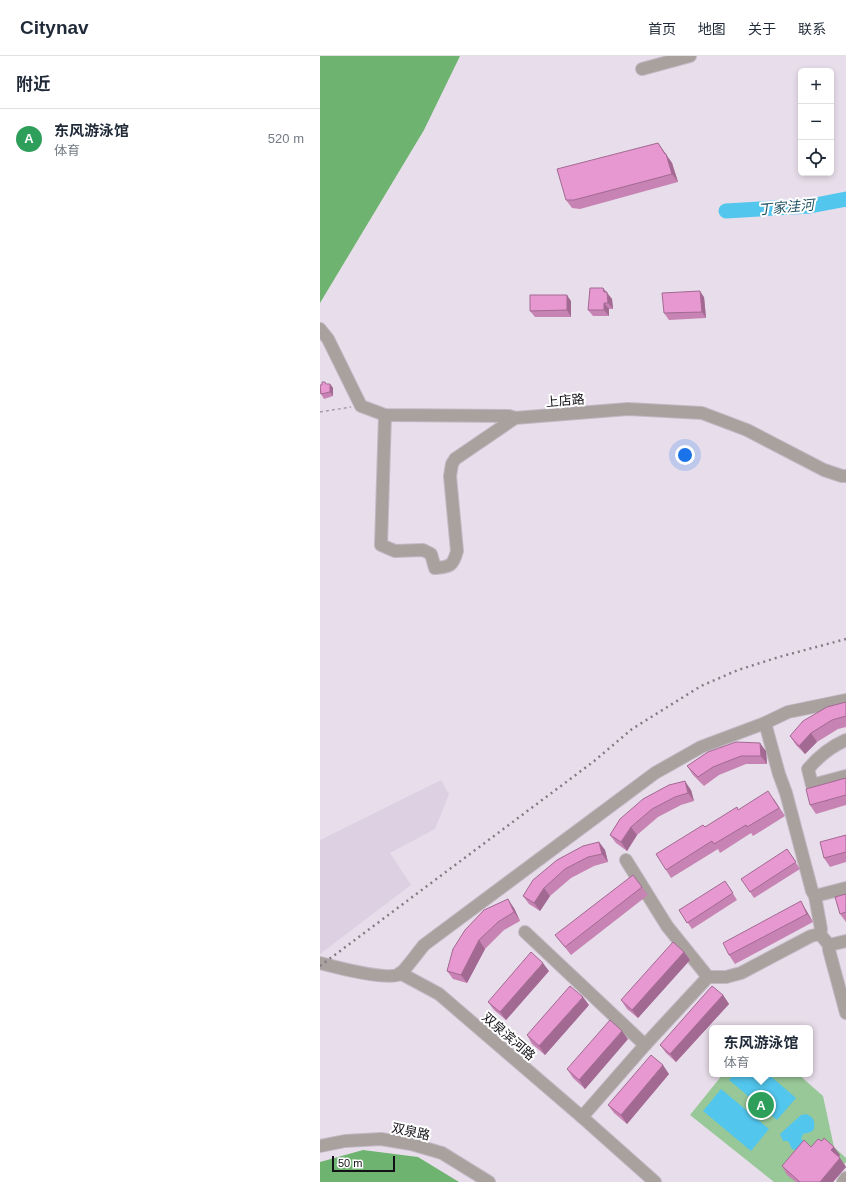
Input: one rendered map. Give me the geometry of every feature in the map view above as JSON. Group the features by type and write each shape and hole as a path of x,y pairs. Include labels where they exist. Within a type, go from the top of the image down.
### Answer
{"street":[{"path":"642,69 690,56"},
{"path":"320,329 328,339 361,406"},
{"name":"上店路","path":"361,406 385,415 509,416 516,418 628,409 702,413 747,430 824,470 846,476"},
{"path":"385,415 381,545 395,551 423,550 431,554 434,568 446,567 454,562 457,551 450,476 452,464 455,459 516,418"},
{"path":"320,963 345,970 393,976 400,973 424,945 655,773 700,747 766,723 788,712 846,700"},
{"path":"766,723 812,891 815,896 821,929 820,934 829,946 846,1011"},
{"path":"846,740 836,744 820,755 808,769 812,785 846,776"},
{"path":"626,860 667,926 708,977"},
{"path":"815,896 846,888"},
{"path":"525,932 645,1045"},
{"path":"582,1117 645,1045 708,977 726,977 741,973 811,936 820,934"},
{"path":"829,946 846,941"},
{"name":"双泉滨河路","path":"400,973 439,994 655,1182"},
{"name":"双泉路","path":"323,1144 381,1139 410,1144 442,1154 489,1182"},
{"path":"843,1182 846,1178"}],"path":[{"path":"320,412 361,406"}],"shaded area":[{"path":"441,780 449,794 435,829 390,853 411,885 320,954 320,840"}],"green space":[{"path":"320,56 460,56 424,130 320,303"},
{"path":"721,1077 801,1077 823,1096 834,1147 846,1158 846,1162 829,1182 774,1182 690,1115"},
{"path":"363,1150 418,1157 459,1182 320,1182 320,1162"}],"water":[{"path":"732,1077 772,1077 796,1098 777,1120 729,1080"},
{"path":"721,1089 769,1129 751,1151 703,1111"},
{"path":"806,1114 811,1116 814,1129 811,1132 803,1134 801,1139 804,1141 796,1150 792,1149 788,1141 783,1141 780,1134 801,1115"}],"building":[{"path":"658,143 666,154 672,174 574,200 566,200 557,169"},
{"path":"590,288 603,288 604,292 607,292 608,303 604,303 604,310 588,310"},
{"path":"700,291 702,312 664,313 662,293"},
{"path":"530,295 567,295 567,310 530,311"},
{"path":"322,382 330,384 330,392 321,394 320,385 322,385"},
{"path":"846,702 846,716 832,720 811,733 799,746 790,736 803,721 827,707"},
{"path":"736,742 760,743 761,756 741,756 713,767 698,777 687,766 708,752"},
{"path":"846,778 846,795 810,805 806,789"},
{"path":"685,781 688,793 675,797 652,809 631,827 621,842 610,835 620,819 643,799 669,785"},
{"path":"768,791 779,808 714,844 712,841 666,870 656,854 703,825 705,827 737,807 738,810"},
{"path":"846,835 846,852 824,858 820,842"},
{"path":"599,842 602,854 588,857 565,869 544,888 534,903 523,896 533,880 557,860 583,846"},
{"path":"787,849 796,862 750,892 741,879"},
{"path":"633,875 642,887 565,947 555,935"},
{"path":"725,881 733,893 687,923 679,910"},
{"path":"846,894 846,912 840,914 835,897"},
{"path":"508,899 514,912 498,922 479,940 461,975 447,971 453,949 465,930 484,910"},
{"path":"801,901 807,914 729,955 723,943"},
{"path":"673,942 684,952 632,1010 621,1000"},
{"path":"531,952 543,963 500,1012 488,1002"},
{"path":"570,986 583,997 539,1046 527,1035"},
{"path":"712,986 723,995 670,1054 660,1045"},
{"path":"610,1020 622,1031 579,1080 567,1069"},
{"path":"651,1055 663,1065 621,1115 608,1105"},
{"path":"824,1138 834,1147 831,1150 840,1158 820,1182 800,1182 782,1166 804,1140 811,1147 818,1139 822,1141"}],"waterway":[{"name":"丁家洼河","path":"726,211 810,206 846,199"}],"railway":[{"path":"320,966 593,762 632,729 701,686 738,670 846,639"}],"place":[{"name":"东风游泳馆","path":"761,1105"}]}
